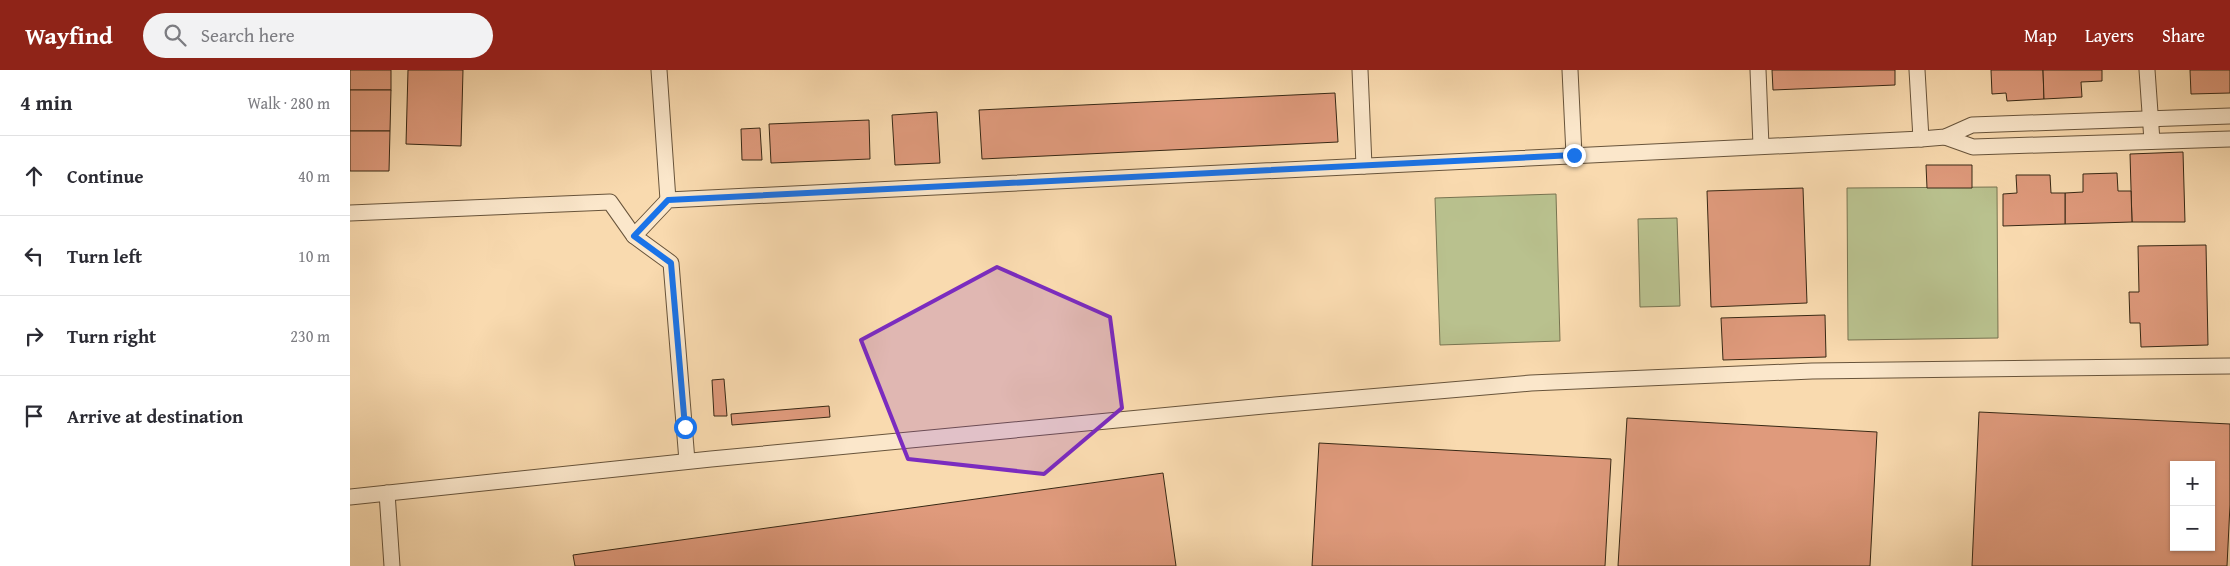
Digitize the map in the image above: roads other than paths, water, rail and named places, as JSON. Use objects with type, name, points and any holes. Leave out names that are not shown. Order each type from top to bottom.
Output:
[{"type":"lane","points":[[659,70],[668,200]]},
{"type":"lane","points":[[1360,70],[1364,166]]},
{"type":"lane","points":[[1570,70],[1574,155]]},
{"type":"lane","points":[[1758,70],[1761,146]]},
{"type":"lane","points":[[1917,70],[1921,139]]},
{"type":"lane","points":[[2147,70],[2152,141]]},
{"type":"lane","points":[[634,236],[668,200],[1921,139],[1944,137],[1972,125],[2230,116]]},
{"type":"lane","points":[[1944,137],[1973,147],[2230,139]]},
{"type":"lane","points":[[350,213],[610,202],[634,236],[671,263],[687,461]]},
{"type":"lane","points":[[350,496],[687,461],[1275,405],[1541,383],[1812,371],[2230,366]]},
{"type":"lane","points":[[387,493],[392,566]]}]
